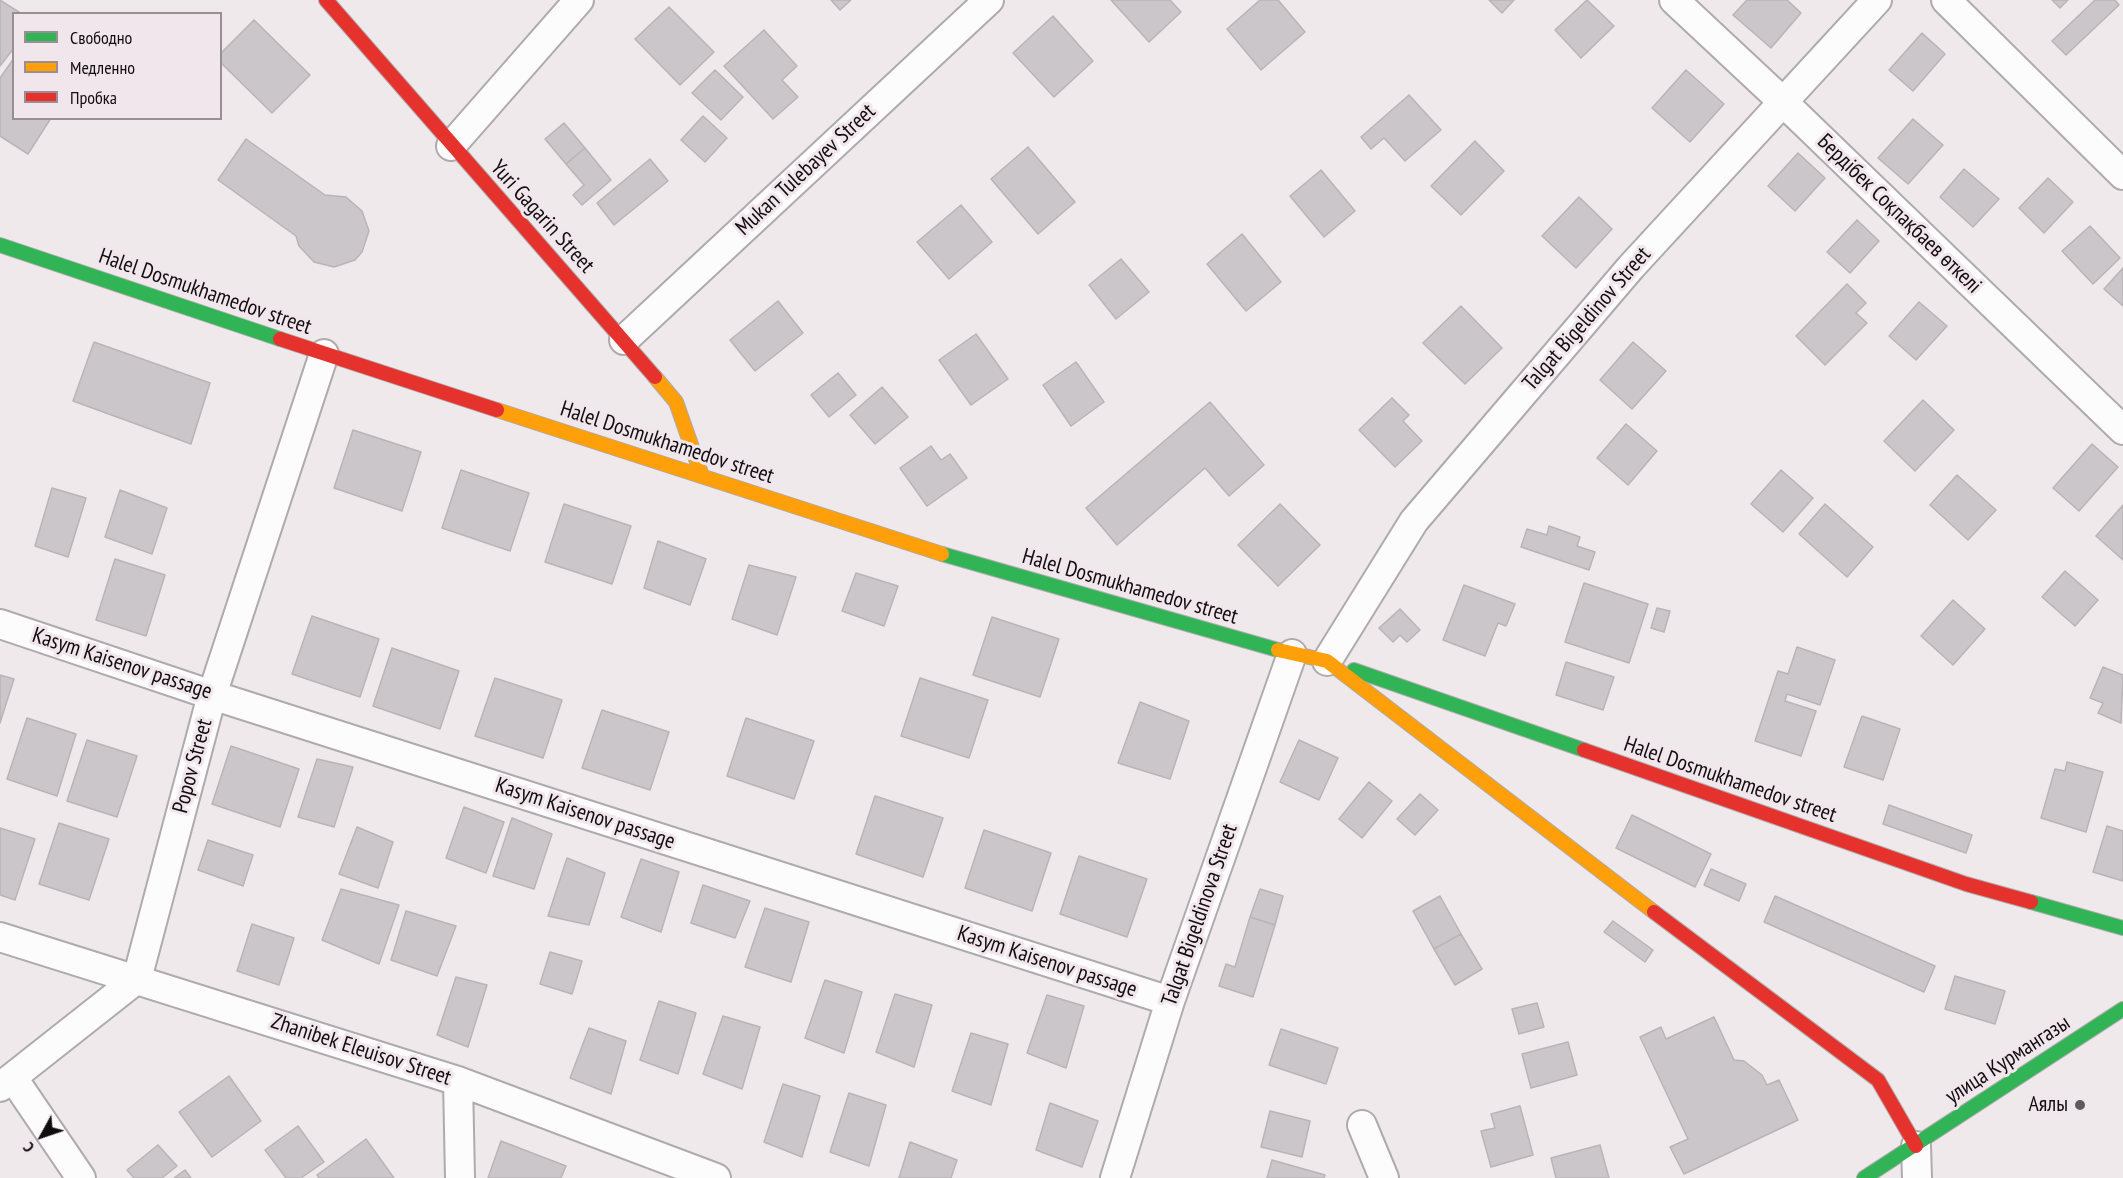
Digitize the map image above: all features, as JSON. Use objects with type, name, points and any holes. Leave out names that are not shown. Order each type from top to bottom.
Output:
[{"type":"street","name":"Yuri Gagarin Street","points":[[326,0],[676,402],[702,476]]},
{"type":"street","points":[[451,146],[579,0]]},
{"type":"street","name":"Mukan Tulebayev Street","points":[[624,340],[989,0]]},
{"type":"street","name":"Бердібек Соқпақбаев өткелі","points":[[1674,0],[1782,100],[2123,430]]},
{"type":"street","name":"Talgat Bigeldinov Street","points":[[1327,661],[1414,521],[1631,267],[1782,100],[1877,0]]},
{"type":"street","points":[[1946,0],[2123,175]]},
{"type":"street","name":"Halel Dosmukhamedov street","points":[[0,245],[324,354],[970,563],[1292,654],[1327,661],[1966,884],[2123,928]]},
{"type":"street","name":"Popov Street","points":[[137,979],[212,695],[324,354]]},
{"type":"street","name":"Kasym Kaisenov passage","points":[[0,624],[212,695],[1170,1001]]},
{"type":"street","name":"Talgat Bigeldinova Street","points":[[1115,1178],[1170,1001],[1292,654]]},
{"type":"street","name":"Halel Dosmukhamedov street","points":[[1327,661],[1510,803],[1878,1080],[1916,1146]]},
{"type":"street","name":"Zhanibek Eleuisov Street","points":[[0,937],[458,1081],[716,1178]]},
{"type":"street","points":[[81,1178],[6,1083],[137,979]]},
{"type":"street","name":"улица Курмангазы","points":[[1864,1178],[2123,1009]]},
{"type":"street","points":[[458,1081],[460,1178]]},
{"type":"street","points":[[1362,1125],[1384,1178]]},
{"type":"street","points":[[1916,1146],[1917,1178]]},
{"type":"building","points":[[0,0],[19,12],[12,12],[12,51],[0,66]]},
{"type":"building","points":[[831,0],[851,0],[840,10]]},
{"type":"building","points":[[1111,0],[1170,0],[1181,12],[1149,42]]},
{"type":"building","points":[[1260,0],[1278,0],[1305,32],[1261,70],[1227,29]]},
{"type":"building","points":[[1489,0],[1514,0],[1502,13]]},
{"type":"building","points":[[1587,0],[1614,26],[1581,58],[1555,30]]},
{"type":"building","points":[[1747,0],[1787,0],[1801,13],[1771,48],[1733,15]]},
{"type":"building","points":[[2052,0],[2068,0],[2060,8]]},
{"type":"building","points":[[2095,0],[2115,0],[2119,5],[2066,55],[2052,41]]},
{"type":"building","points":[[669,7],[714,52],[680,85],[635,39]]},
{"type":"building","points":[[1053,16],[1093,61],[1054,97],[1013,53]]},
{"type":"building","points":[[254,20],[310,75],[272,113],[222,64],[222,52]]},
{"type":"building","points":[[764,30],[797,66],[782,80],[798,97],[773,119],[724,66]]},
{"type":"building","points":[[1922,33],[1945,54],[1913,91],[1889,70]]},
{"type":"building","points":[[12,61],[12,120],[50,120],[28,154],[0,136],[0,78]]},
{"type":"building","points":[[715,70],[743,97],[721,120],[692,93]]},
{"type":"building","points":[[1686,70],[1724,104],[1690,142],[1652,108]]},
{"type":"building","points":[[1409,95],[1441,130],[1405,161],[1384,138],[1371,149],[1361,137]]},
{"type":"building","points":[[703,116],[727,138],[705,162],[681,140]]},
{"type":"building","points":[[1913,119],[1943,145],[1908,184],[1878,158]]},
{"type":"building","points":[[564,123],[585,148],[566,164],[545,139]]},
{"type":"building","points":[[246,139],[325,195],[346,197],[362,211],[369,231],[362,252],[355,260],[334,267],[314,262],[299,246],[296,236],[218,180]]},
{"type":"building","points":[[1475,141],[1504,171],[1461,215],[1431,186]]},
{"type":"building","points":[[1028,147],[1075,202],[1038,234],[991,179]]},
{"type":"building","points":[[585,148],[611,180],[582,205],[573,195],[584,185],[566,164]]},
{"type":"building","points":[[1798,153],[1825,178],[1795,211],[1768,186]]},
{"type":"building","points":[[650,159],[668,181],[614,225],[597,203]]},
{"type":"building","points":[[1964,169],[1999,199],[1973,227],[1940,197]]},
{"type":"building","points":[[1321,170],[1355,211],[1324,237],[1290,196]]},
{"type":"building","points":[[2048,178],[2073,202],[2044,233],[2019,208]]},
{"type":"building","points":[[1579,197],[1612,229],[1576,268],[1542,236]]},
{"type":"building","points":[[961,205],[992,242],[949,279],[917,242]]},
{"type":"building","points":[[1857,220],[1879,241],[1850,273],[1827,252]]},
{"type":"building","points":[[2090,226],[2120,258],[2093,284],[2062,251]]},
{"type":"building","points":[[1242,234],[1281,282],[1246,311],[1207,264]]},
{"type":"building","points":[[1121,259],[1149,292],[1116,319],[1089,285]]},
{"type":"building","points":[[2123,268],[2123,306],[2104,289]]},
{"type":"building","points":[[1847,284],[1866,303],[1856,313],[1867,323],[1825,365],[1796,336]]},
{"type":"building","points":[[778,301],[803,333],[755,371],[730,340]]},
{"type":"building","points":[[1919,302],[1947,326],[1916,360],[1889,336]]},
{"type":"building","points":[[1461,306],[1502,348],[1465,384],[1423,343]]},
{"type":"building","points":[[976,334],[1008,379],[971,405],[939,360]]},
{"type":"building","points":[[94,342],[210,383],[191,444],[73,401]]},
{"type":"building","points":[[1633,342],[1666,371],[1632,409],[1600,380]]},
{"type":"building","points":[[1076,362],[1104,402],[1071,426],[1043,385]]},
{"type":"building","points":[[838,373],[856,395],[829,417],[811,395]]},
{"type":"building","points":[[882,387],[908,417],[875,444],[850,415]]},
{"type":"building","points":[[1392,398],[1409,415],[1403,421],[1422,441],[1395,467],[1359,430]]},
{"type":"building","points":[[1923,400],[1954,430],[1915,471],[1884,441]]},
{"type":"building","points":[[1210,402],[1264,465],[1229,496],[1205,468],[1117,545],[1086,508]]},
{"type":"building","points":[[1626,424],[1657,451],[1628,485],[1597,458]]},
{"type":"building","points":[[353,430],[421,452],[402,511],[334,488]]},
{"type":"building","points":[[2092,444],[2118,467],[2079,511],[2053,488]]},
{"type":"building","points":[[931,446],[941,460],[950,454],[967,478],[927,506],[900,468]]},
{"type":"building","points":[[461,470],[529,493],[510,551],[442,528]]},
{"type":"building","points":[[1781,470],[1813,498],[1783,532],[1751,504]]},
{"type":"building","points":[[1957,475],[1996,510],[1968,540],[1930,505]]},
{"type":"building","points":[[52,488],[86,498],[68,557],[35,546]]},
{"type":"building","points":[[120,490],[167,508],[152,554],[105,537]]},
{"type":"building","points":[[564,504],[631,526],[612,584],[545,562]]},
{"type":"building","points":[[1280,504],[1320,545],[1278,586],[1238,545]]},
{"type":"building","points":[[1825,504],[1873,547],[1847,577],[1799,534]]},
{"type":"building","points":[[2123,505],[2123,560],[2096,536]]},
{"type":"building","points":[[1549,526],[1580,537],[1577,546],[1595,552],[1589,570],[1521,547],[1527,529],[1547,535]]},
{"type":"building","points":[[658,541],[706,559],[690,605],[644,588]]},
{"type":"building","points":[[115,559],[165,575],[146,636],[96,620]]},
{"type":"building","points":[[749,565],[796,577],[777,635],[732,619]]},
{"type":"building","points":[[2065,571],[2098,600],[2075,626],[2042,597]]},
{"type":"building","points":[[856,573],[898,586],[884,626],[842,611]]},
{"type":"building","points":[[1584,583],[1648,604],[1629,663],[1565,642]]},
{"type":"building","points":[[1464,585],[1515,604],[1506,626],[1498,623],[1485,656],[1443,640]]},
{"type":"building","points":[[1953,600],[1985,629],[1953,665],[1921,636]]},
{"type":"building","points":[[1657,608],[1670,611],[1664,632],[1651,628]]},
{"type":"building","points":[[1400,609],[1420,630],[1407,642],[1400,635],[1393,642],[1379,628]]},
{"type":"building","points":[[312,616],[379,639],[360,697],[292,674]]},
{"type":"building","points":[[992,617],[1059,639],[1040,697],[973,675]]},
{"type":"building","points":[[1797,647],[1835,660],[1820,705],[1787,694],[1785,701],[1816,711],[1801,756],[1755,741],[1778,671],[1788,674]]},
{"type":"building","points":[[392,648],[459,671],[440,729],[373,706]]},
{"type":"building","points":[[1566,662],[1614,677],[1603,710],[1556,695]]},
{"type":"building","points":[[2103,667],[2123,675],[2121,723],[2098,713],[2103,703],[2090,698]]},
{"type":"building","points":[[0,675],[14,679],[0,723]]},
{"type":"building","points":[[495,678],[562,700],[543,758],[475,736]]},
{"type":"building","points":[[920,678],[988,700],[969,758],[901,736]]},
{"type":"building","points":[[1140,702],[1189,721],[1170,779],[1118,763]]},
{"type":"building","points":[[602,710],[669,732],[650,790],[582,768]]},
{"type":"building","points":[[1862,716],[1900,729],[1883,780],[1844,767]]},
{"type":"building","points":[[27,718],[76,734],[57,796],[7,779]]},
{"type":"building","points":[[746,718],[814,741],[794,799],[727,776]]},
{"type":"building","points":[[87,740],[137,756],[117,817],[67,801]]},
{"type":"building","points":[[1299,740],[1338,758],[1319,800],[1280,782]]},
{"type":"building","points":[[231,746],[299,769],[280,827],[212,804]]},
{"type":"building","points":[[317,759],[353,767],[334,827],[298,817]]},
{"type":"building","points":[[2067,762],[2103,772],[2086,832],[2041,818],[2055,769],[2065,771]]},
{"type":"building","points":[[1369,782],[1392,801],[1362,838],[1339,819]]},
{"type":"building","points":[[1420,794],[1438,810],[1415,835],[1397,819]]},
{"type":"building","points":[[875,796],[943,818],[923,877],[856,854]]},
{"type":"building","points":[[1889,805],[1972,835],[1966,853],[1883,824]]},
{"type":"building","points":[[464,807],[504,822],[486,873],[446,858]]},
{"type":"building","points":[[1632,815],[1711,854],[1695,887],[1616,848]]},
{"type":"building","points":[[512,818],[552,834],[534,889],[493,876]]},
{"type":"building","points":[[59,823],[109,839],[89,900],[39,884]]},
{"type":"building","points":[[2107,826],[2123,831],[2123,881],[2093,872]]},
{"type":"building","points":[[357,827],[393,842],[378,888],[339,874]]},
{"type":"building","points":[[0,828],[35,839],[15,900],[0,895]]},
{"type":"building","points":[[984,830],[1051,853],[1032,911],[965,888]]},
{"type":"building","points":[[208,840],[253,855],[243,886],[198,870]]},
{"type":"building","points":[[1079,856],[1147,879],[1127,937],[1060,914]]},
{"type":"building","points":[[567,858],[605,873],[589,925],[548,916]]},
{"type":"building","points":[[641,859],[679,872],[661,932],[621,917]]},
{"type":"building","points":[[1711,869],[1746,884],[1739,901],[1704,885]]},
{"type":"building","points":[[703,885],[750,901],[735,938],[691,923]]},
{"type":"building","points":[[341,889],[399,905],[379,964],[322,940]]},
{"type":"building","points":[[1260,889],[1283,896],[1275,925],[1250,917]]},
{"type":"building","points":[[1440,896],[1461,934],[1434,949],[1413,911]]},
{"type":"building","points":[[1775,896],[1935,966],[1924,992],[1764,922]]},
{"type":"building","points":[[765,908],[809,922],[791,982],[745,967]]},
{"type":"building","points":[[406,911],[456,926],[437,976],[391,960]]},
{"type":"building","points":[[1250,917],[1275,925],[1253,997],[1219,986],[1226,964],[1235,967]]},
{"type":"building","points":[[1613,921],[1653,950],[1645,962],[1604,932]]},
{"type":"building","points":[[252,924],[294,938],[279,985],[237,971]]},
{"type":"building","points":[[1461,934],[1482,969],[1455,985],[1434,949]]},
{"type":"building","points":[[550,952],[582,961],[572,994],[540,984]]},
{"type":"building","points":[[1955,976],[2005,991],[1995,1024],[1945,1009]]},
{"type":"building","points":[[456,977],[487,985],[468,1047],[437,1035]]},
{"type":"building","points":[[825,980],[862,992],[844,1053],[805,1038]]},
{"type":"building","points":[[895,994],[932,1005],[914,1067],[876,1052]]},
{"type":"building","points":[[1047,995],[1084,1006],[1066,1068],[1027,1053]]},
{"type":"building","points":[[659,1001],[696,1013],[678,1074],[640,1060]]},
{"type":"building","points":[[1537,1003],[1544,1027],[1519,1034],[1512,1009]]},
{"type":"building","points":[[723,1016],[760,1027],[742,1089],[703,1074]]},
{"type":"building","points":[[1714,1017],[1734,1060],[1744,1061],[1762,1075],[1767,1085],[1779,1080],[1798,1120],[1684,1174],[1670,1147],[1688,1139],[1640,1037],[1661,1027],[1666,1039]]},
{"type":"building","points":[[589,1028],[626,1041],[611,1094],[570,1078]]},
{"type":"building","points":[[1281,1029],[1338,1048],[1326,1084],[1269,1065]]},
{"type":"building","points":[[971,1033],[1008,1044],[991,1105],[952,1091]]},
{"type":"building","points":[[1568,1042],[1577,1075],[1531,1088],[1522,1054]]},
{"type":"building","points":[[229,1076],[261,1121],[212,1157],[179,1112]]},
{"type":"building","points":[[783,1084],[820,1096],[802,1157],[764,1142]]},
{"type":"building","points":[[849,1093],[886,1105],[869,1166],[830,1152]]},
{"type":"building","points":[[1050,1103],[1098,1121],[1082,1167],[1036,1150]]},
{"type":"building","points":[[1520,1106],[1533,1155],[1491,1167],[1481,1131],[1495,1128],[1491,1114]]},
{"type":"building","points":[[1270,1111],[1310,1121],[1302,1157],[1261,1147]]},
{"type":"building","points":[[298,1126],[324,1162],[301,1178],[286,1178],[265,1150]]},
{"type":"building","points":[[366,1139],[394,1178],[319,1178],[317,1175]]},
{"type":"building","points":[[501,1141],[566,1166],[561,1178],[488,1178]]},
{"type":"building","points":[[910,1142],[957,1160],[951,1178],[899,1178]]},
{"type":"building","points":[[158,1145],[177,1166],[162,1178],[134,1178],[127,1170]]},
{"type":"building","points":[[1600,1145],[1609,1178],[1556,1178],[1551,1158]]},
{"type":"building","points":[[1272,1160],[1325,1175],[1324,1178],[1267,1178]]},
{"type":"building","points":[[185,1170],[191,1178],[174,1178]]},
{"type":"traffic: fast","points":[[0,245],[280,339]]},
{"type":"traffic: fast","points":[[942,554],[1278,650]]},
{"type":"traffic: fast","points":[[1354,670],[1584,750]]},
{"type":"traffic: fast","points":[[2031,902],[2123,928]]},
{"type":"traffic: fast","points":[[1864,1178],[2123,1009]]},
{"type":"traffic: slow","points":[[655,377],[676,402],[702,476]]},
{"type":"traffic: slow","points":[[497,410],[942,554]]},
{"type":"traffic: slow","points":[[1278,650],[1327,661],[1654,912]]},
{"type":"traffic: jam","points":[[326,0],[655,377]]},
{"type":"traffic: jam","points":[[280,339],[497,410]]},
{"type":"traffic: jam","points":[[1584,750],[1966,884],[2031,902]]},
{"type":"traffic: jam","points":[[1654,912],[1878,1080],[1916,1146]]},
{"type":"place","name":"Аялы","points":[[2080,1105]]}]
